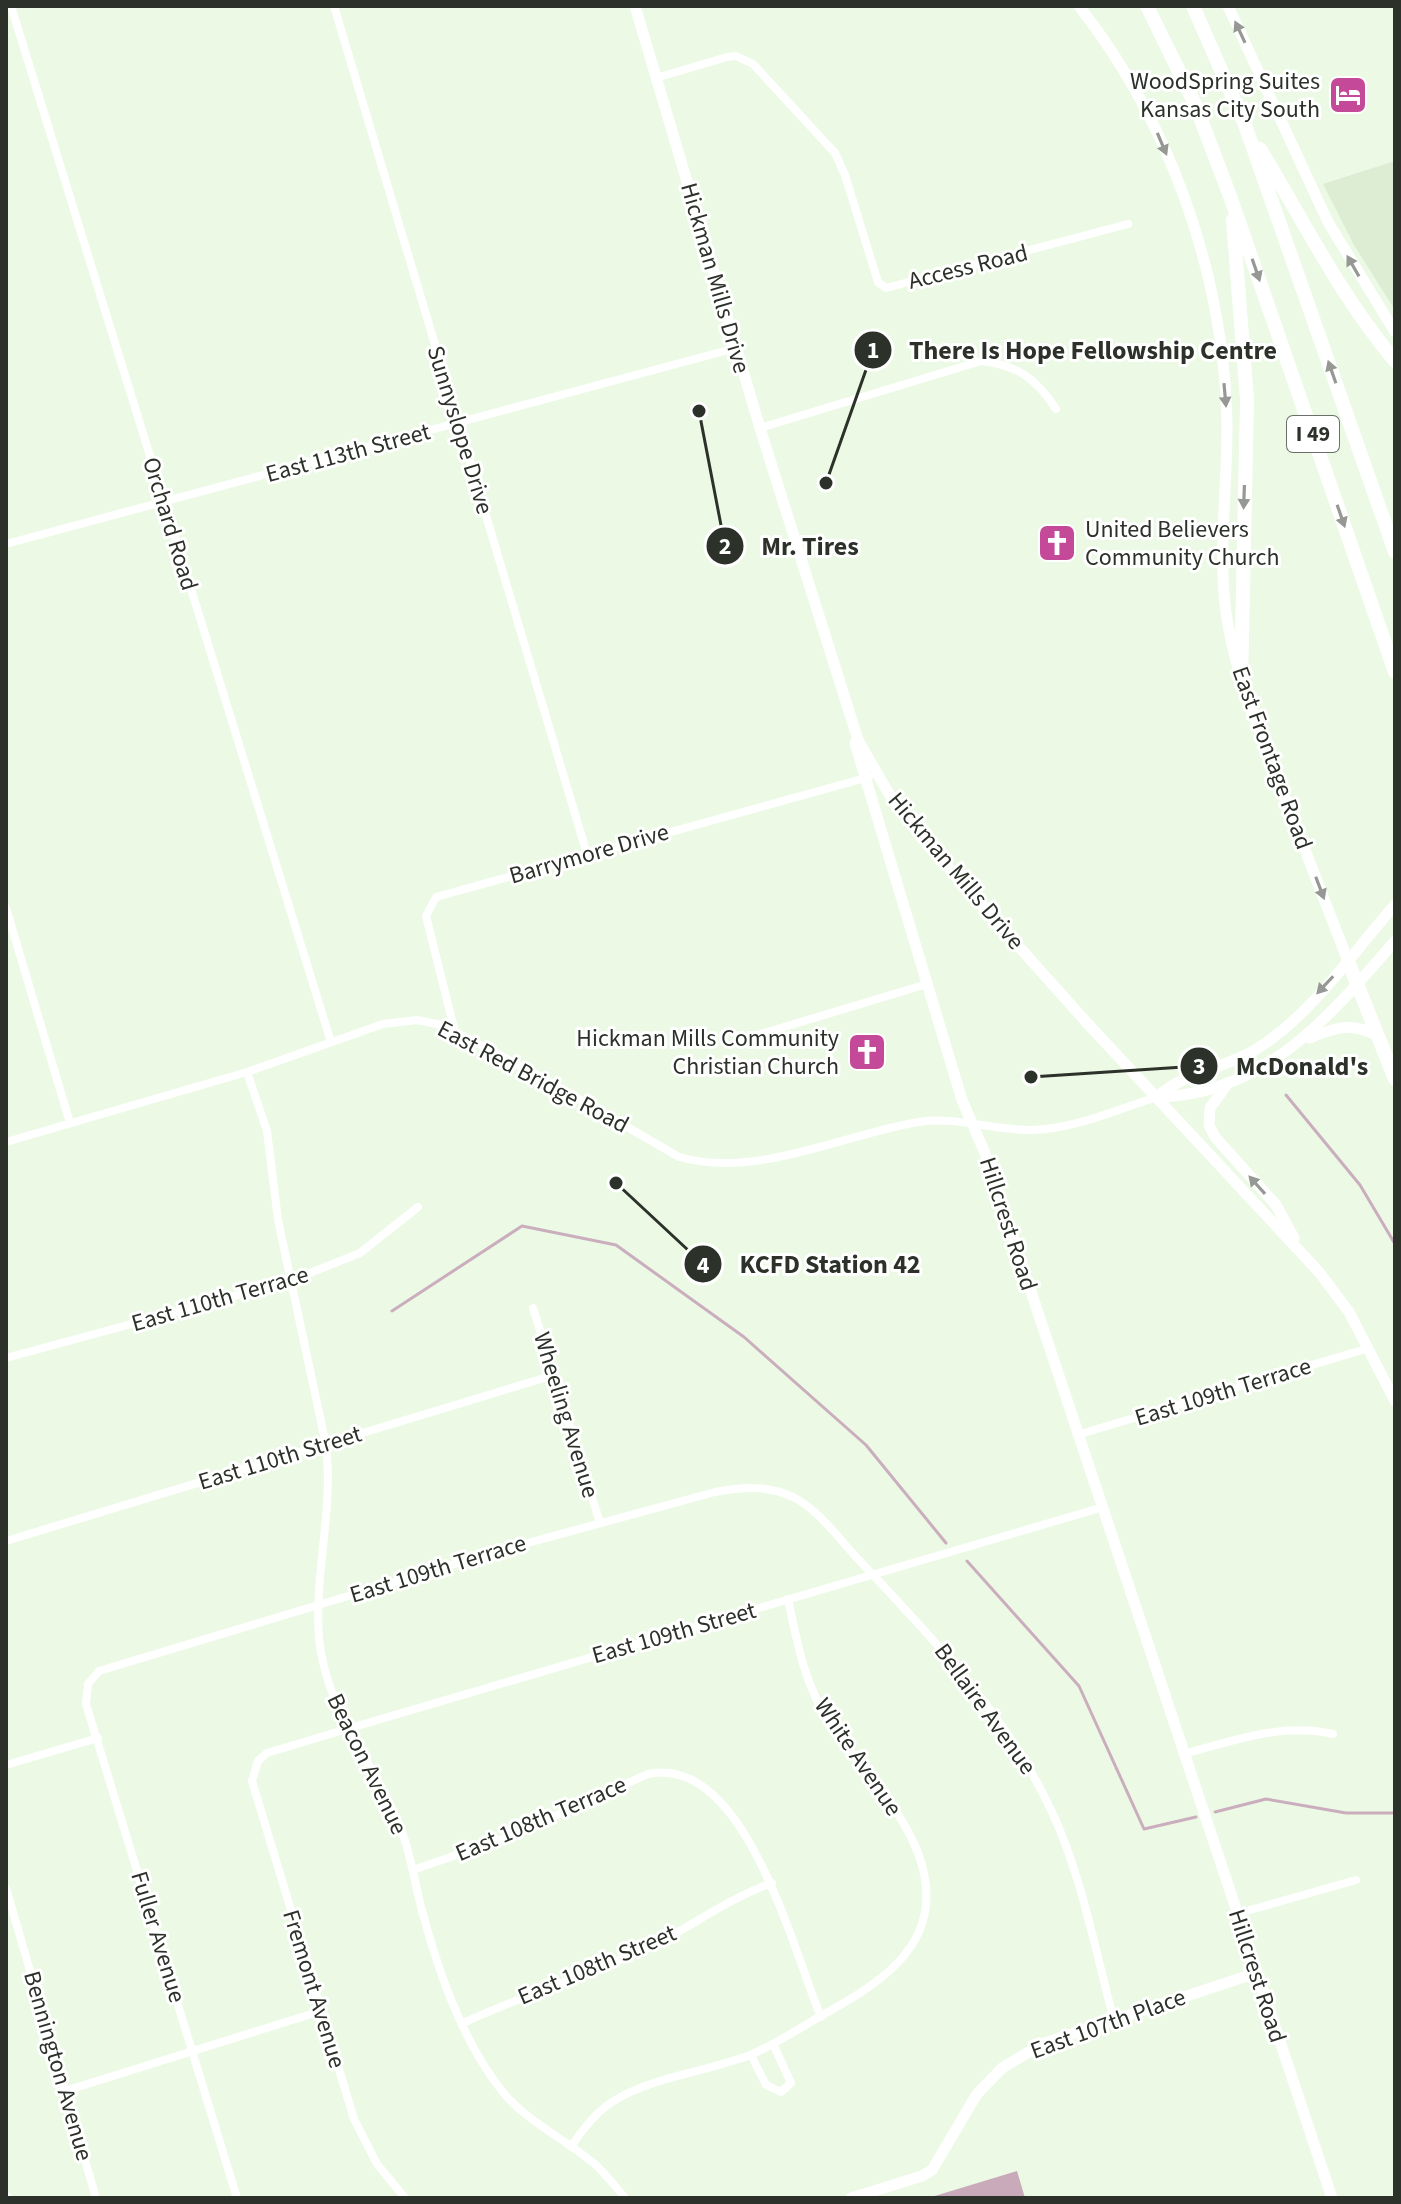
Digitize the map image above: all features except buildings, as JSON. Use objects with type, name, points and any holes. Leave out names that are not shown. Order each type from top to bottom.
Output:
[{"type":"highway","name":"I 49","points":[[1147,6],[1195,104],[1230,196],[1395,672]]},
{"type":"highway","name":"I 49","points":[[1193,6],[1245,125],[1395,552]]},
{"type":"highway","points":[[1245,125],[1328,266],[1374,337],[1395,361]]},
{"type":"highway","points":[[1230,196],[1247,400],[1241,685]]},
{"type":"highway","points":[[1348,961],[1395,1079]]},
{"type":"street","name":"Orchard Road","points":[[11,6],[331,1042]]},
{"type":"street","name":"Sunnyslope Drive","points":[[334,6],[587,854]]},
{"type":"street","name":"Hickman Mills Drive","points":[[635,6],[840,692],[858,740],[927,845],[1299,1250],[1349,1312],[1395,1401]]},
{"type":"street","name":"East Frontage Road","points":[[1079,6],[1140,96],[1185,199],[1201,253],[1222,359],[1227,419],[1224,572],[1228,623],[1241,685],[1348,961]]},
{"type":"street","points":[[1228,6],[1328,222],[1395,332]]},
{"type":"street","name":"Access Road","points":[[656,78],[727,57],[736,56],[753,64],[835,153],[845,175],[878,282],[886,288],[1128,224]]},
{"type":"street","name":"East 113th Street","points":[[6,544],[736,348]]},
{"type":"street","points":[[760,428],[981,361],[1006,364],[1025,372],[1056,409]]},
{"type":"street","name":"Hillcrest Road","points":[[840,692],[971,1122],[985,1153],[1100,1508],[1332,2198]]},
{"type":"street","name":"Barrymore Drive","points":[[455,1032],[426,916],[436,897],[878,774]]},
{"type":"street","name":"East Red Bridge Road","points":[[1157,1097],[1173,1082],[1225,1065],[1256,1049],[1284,1027],[1348,961],[1395,905]]},
{"type":"street","points":[[6,908],[70,1123]]},
{"type":"street","name":"East Red Bridge Road","points":[[6,1142],[247,1072],[397,1021],[417,1020],[455,1032],[679,1157],[702,1164],[784,1154],[917,1122],[971,1122],[1037,1130],[1157,1097],[1178,1097],[1232,1080],[1289,1052],[1357,985],[1395,941]]},
{"type":"street","points":[[741,1040],[927,984]]},
{"type":"street","points":[[1302,1041],[1347,1026],[1362,1028],[1378,1036]]},
{"type":"street","name":"Beacon Avenue","points":[[247,1072],[267,1131],[290,1281],[326,1445],[330,1476],[318,1605],[325,1672],[347,1729],[390,1802],[413,1870],[434,1952],[463,2023],[503,2092],[536,2124],[598,2167],[625,2198]]},
{"type":"street","points":[[1232,1080],[1210,1108],[1211,1131],[1276,1205],[1299,1250]]},
{"type":"street","name":"East 110th Terrace","points":[[6,1358],[290,1281],[360,1253],[418,1207]]},
{"type":"street","name":"Wheeling Avenue","points":[[533,1308],[600,1523]]},
{"type":"street","name":"East 109th Terrace","points":[[1077,1435],[1369,1348]]},
{"type":"street","name":"East 110th Street","points":[[6,1541],[554,1375]]},
{"type":"street","name":"East 109th Terrace","points":[[94,1677],[99,1671],[600,1523],[743,1487],[768,1489],[788,1496]]},
{"type":"street","name":"Bellaire Avenue","points":[[788,1496],[809,1508],[935,1640],[1016,1747],[1038,1783],[1065,1845],[1114,2020]]},
{"type":"street","name":"East 109th Street","points":[[255,1768],[267,1753],[1100,1508]]},
{"type":"street","name":"White Avenue","points":[[788,1599],[801,1661],[816,1699],[905,1826],[925,1877],[927,1914],[914,1945],[888,1974],[821,2017]]},
{"type":"street","name":"Fuller Avenue","points":[[94,1677],[85,1696],[237,2198]]},
{"type":"street","points":[[1184,1754],[1269,1732],[1315,1729],[1333,1734]]},
{"type":"street","points":[[6,1765],[98,1738]]},
{"type":"street","name":"Fremont Avenue","points":[[255,1768],[252,1781],[364,2142],[377,2164],[405,2198]]},
{"type":"street","name":"East 108th Terrace","points":[[413,1870],[508,1837],[648,1774],[669,1771],[682,1773],[731,1816],[772,1883]]},
{"type":"street","points":[[1236,1914],[1356,1880]]},
{"type":"street","points":[[571,2147],[599,2113],[628,2094],[751,2055],[821,2017],[772,1883]]},
{"type":"street","name":"East 108th Street","points":[[463,2023],[524,1995],[639,1952],[678,1933],[734,1897],[772,1883]]},
{"type":"street","name":"Bennington Avenue","points":[[6,1888],[96,2198]]},
{"type":"street","name":"East 107th Place","points":[[851,2198],[922,2176],[940,2161],[977,2094],[1002,2068],[1042,2044],[1256,1973]]},
{"type":"street","points":[[65,2091],[321,2011]]},
{"type":"street","points":[[751,2055],[766,2085],[781,2092],[791,2083],[773,2044]]},
{"type":"shaded area","points":[[1395,161],[1395,310],[1354,245],[1323,184]]},
{"type":"shaded area","points":[[1017,2171],[1025,2198],[928,2198]]},
{"type":"waterway","points":[[1286,1095],[1360,1185],[1395,1244]]},
{"type":"waterway","points":[[392,1311],[522,1226],[616,1245],[744,1337],[866,1445],[946,1543]]},
{"type":"waterway","points":[[967,1561],[1079,1686],[1144,1829],[1196,1817]]},
{"type":"waterway","points":[[1215,1812],[1266,1799],[1346,1813],[1395,1813]]},
{"type":"place","name":"WoodSpring Suites Kansas City South","points":[[1348,95]]},
{"type":"place","name":"Mr. Tires","points":[[699,411]]},
{"type":"place","name":"There Is Hope Fellowship Centre","points":[[826,483]]},
{"type":"place","name":"United Believers Community Church","points":[[1057,543]]},
{"type":"place","name":"Hickman Mills Community Christian Church","points":[[867,1052]]},
{"type":"place","name":"McDonald's","points":[[1031,1077]]},
{"type":"place","name":"KCFD Station 42","points":[[616,1183]]}]
